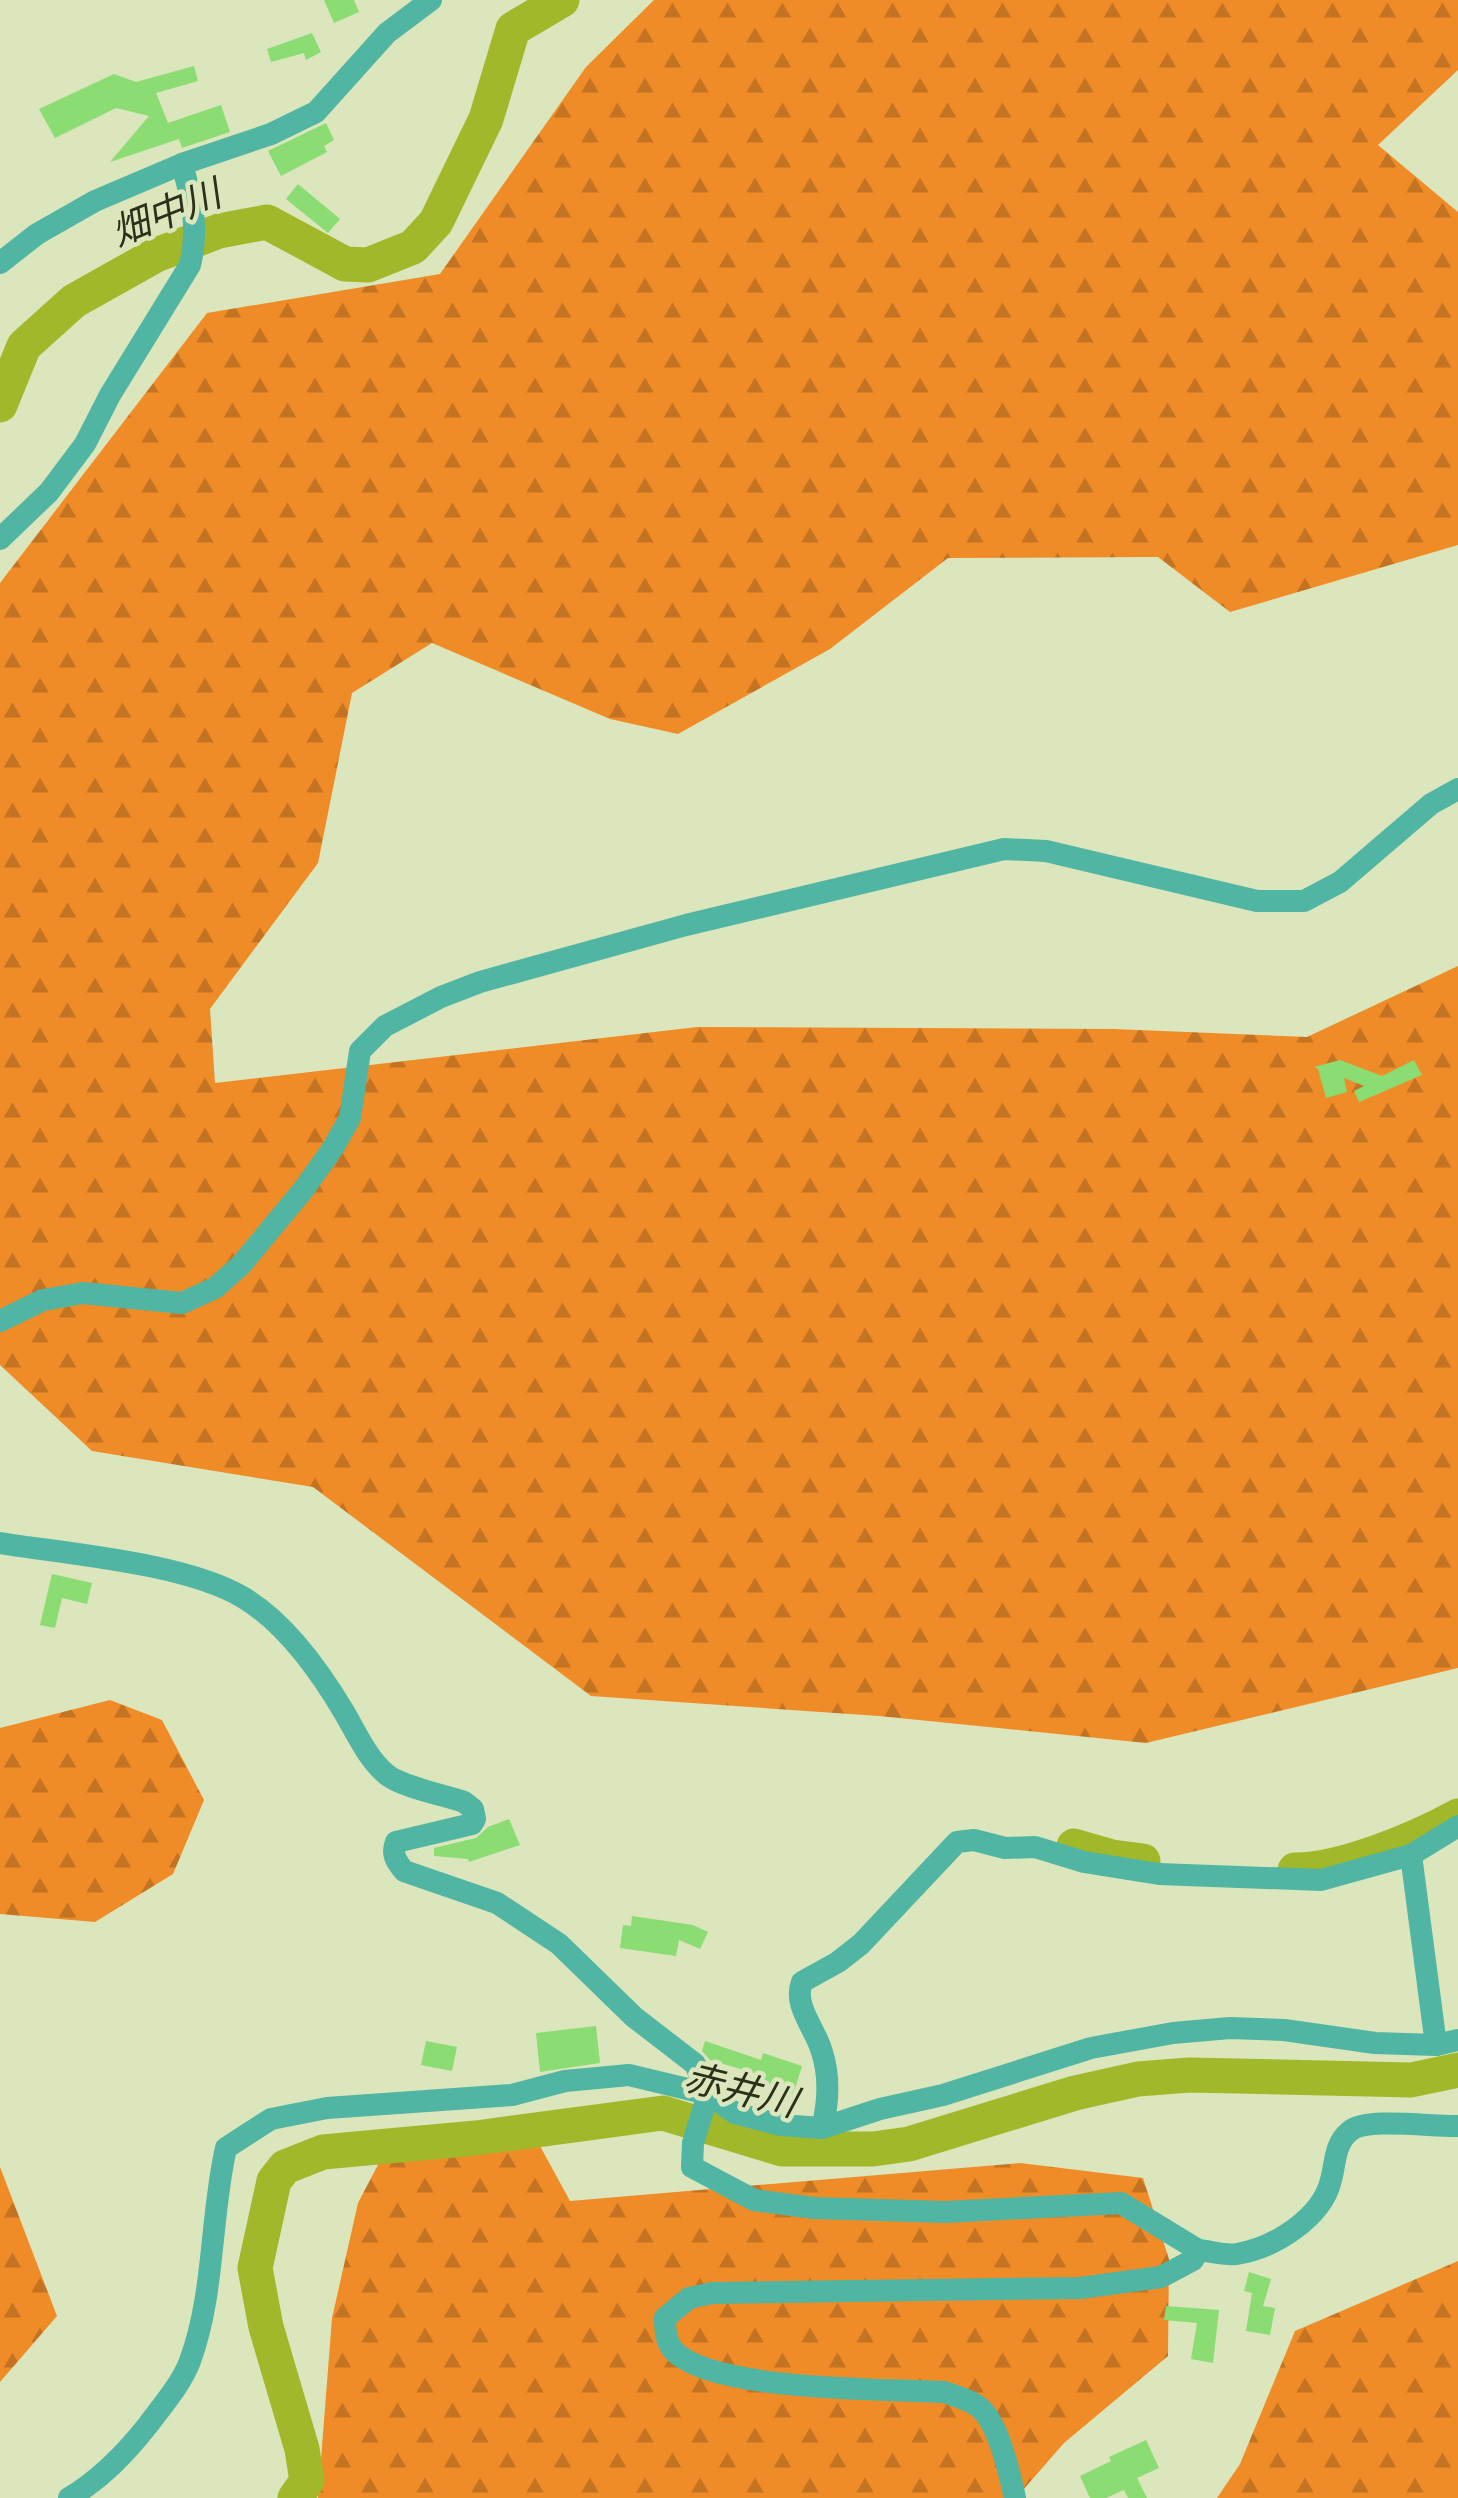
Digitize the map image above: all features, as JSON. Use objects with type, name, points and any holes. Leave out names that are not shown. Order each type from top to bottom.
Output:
[{"type":"street","points":[[0,264],[37,234],[80,210],[182,164],[270,134],[316,112],[387,33],[432,0]]},
{"type":"street","points":[[0,539],[48,492],[85,444],[110,395],[190,266],[195,245],[195,210],[182,164]]},
{"type":"street","points":[[0,1321],[43,1300],[83,1292],[182,1303],[215,1288],[241,1265],[334,1148],[350,1118],[360,1051],[385,1026],[440,997],[480,982],[686,925],[1004,848],[1046,851],[1257,902],[1304,901],[1340,882],[1431,804],[1458,790]]},
{"type":"street","points":[[0,1543],[208,1582],[244,1598],[273,1622],[303,1654],[388,1777],[464,1802],[473,1809],[476,1819],[472,1824],[396,1842],[395,1859],[404,1871],[497,1902],[559,1944],[634,2017],[695,2064],[706,2101],[693,2143],[692,2167],[754,2200],[814,2208],[945,2212],[1121,2203],[1198,2250],[1234,2255],[1270,2244],[1318,2207],[1331,2184],[1336,2151],[1352,2129],[1379,2121],[1418,2127],[1458,2126]]},
{"type":"street","points":[[822,2128],[828,2086],[820,2045],[798,1992],[802,1982],[861,1944],[957,1842],[974,1840],[1005,1848],[1035,1847],[1084,1862],[1159,1874],[1321,1880],[1412,1855],[1458,1826]]},
{"type":"street","points":[[69,2498],[108,2472],[133,2445],[190,2364],[203,2312],[226,2148],[271,2119],[327,2108],[512,2094],[565,2080],[630,2075],[735,2113],[781,2125],[822,2128],[1091,2048],[1174,2033],[1230,2028],[1284,2030],[1375,2044],[1447,2042],[1412,1855]]},
{"type":"street","points":[[1015,2498],[1008,2469],[982,2409],[944,2392],[788,2383],[724,2374],[686,2361],[672,2350],[665,2335],[664,2318],[689,2298],[712,2293],[1080,2288],[1161,2277],[1193,2260],[1198,2250]]},
{"type":"green space","points":[[654,0],[1458,0],[1458,70],[1378,145],[1458,212],[1458,545],[1230,612],[1158,557],[948,558],[830,649],[678,734],[610,719],[432,643],[352,693],[318,863],[210,1009],[215,1083],[697,1027],[1114,1029],[1307,1037],[1458,966],[1458,1668],[1146,1743],[879,1716],[591,1696],[313,1487],[92,1451],[0,1365],[0,583],[207,313],[440,274],[586,67]]},
{"type":"green space","points":[[110,1700],[162,1720],[204,1800],[173,1874],[95,1922],[0,1914],[0,1728]]},
{"type":"green space","points":[[540,2146],[570,2201],[1020,2163],[1143,2178],[1169,2259],[1168,2356],[1064,2443],[1016,2498],[318,2498],[332,2318],[358,2203],[381,2159]]},
{"type":"green space","points":[[0,2167],[57,2316],[0,2382]]},
{"type":"green space","points":[[1458,2261],[1458,2498],[1217,2498],[1240,2464],[1295,2331]]},
{"type":"building","points":[[324,0],[354,0],[359,12],[334,23]]},
{"type":"building","points":[[312,33],[321,52],[306,60],[304,53],[271,62],[267,49]]},
{"type":"building","points":[[194,66],[198,81],[156,93],[168,123],[221,105],[230,132],[182,148],[179,139],[110,162],[149,116],[116,108],[55,138],[39,109],[114,74],[136,82]]},
{"type":"building","points":[[326,123],[334,140],[324,146],[327,152],[281,176],[268,151]]},
{"type":"building","points":[[298,184],[340,219],[328,233],[286,199]]},
{"type":"building","points":[[1340,1060],[1382,1076],[1414,1060],[1422,1075],[1359,1102],[1354,1091],[1364,1086],[1344,1078],[1347,1092],[1326,1098],[1318,1069],[1314,1067]]},
{"type":"building","points":[[52,1574],[92,1583],[87,1604],[62,1598],[55,1628],[40,1625]]},
{"type":"building","points":[[509,1819],[520,1845],[469,1862],[434,1856],[434,1848],[476,1838],[488,1827]]},
{"type":"building","points":[[632,1916],[693,1925],[708,1932],[700,1949],[679,1940],[676,1956],[620,1948],[623,1925],[631,1926]]},
{"type":"building","points":[[596,2026],[600,2063],[540,2072],[536,2033]]},
{"type":"building","points":[[426,2041],[457,2047],[452,2071],[421,2065]]},
{"type":"building","points":[[705,2041],[761,2060],[763,2053],[802,2066],[793,2095],[764,2086],[764,2076],[710,2060],[702,2051]]},
{"type":"building","points":[[1249,2272],[1271,2279],[1263,2306],[1275,2308],[1270,2335],[1246,2331],[1252,2293],[1244,2291]]},
{"type":"building","points":[[1166,2306],[1219,2310],[1213,2363],[1191,2359],[1197,2323],[1164,2320]]},
{"type":"building","points":[[1146,2440],[1159,2468],[1137,2478],[1147,2498],[1128,2498],[1124,2490],[1106,2498],[1090,2498],[1080,2476]]},
{"type":"waterway","name":"畑中川","points":[[0,405],[24,346],[74,301],[156,255],[219,231],[267,222],[345,264],[368,265],[413,247],[436,222],[486,119],[513,29],[562,0]]},
{"type":"waterway","points":[[1295,1870],[1334,1865],[1378,1852],[1458,1816]]},
{"type":"waterway","points":[[1074,1846],[1143,1861]]},
{"type":"waterway","name":"赤井川","points":[[295,2498],[307,2481],[302,2449],[266,2327],[255,2268],[274,2181],[285,2167],[323,2152],[476,2138],[663,2113],[782,2149],[873,2149],[909,2144],[1075,2093],[1138,2079],[1189,2075],[1411,2080],[1458,2070]]}]
